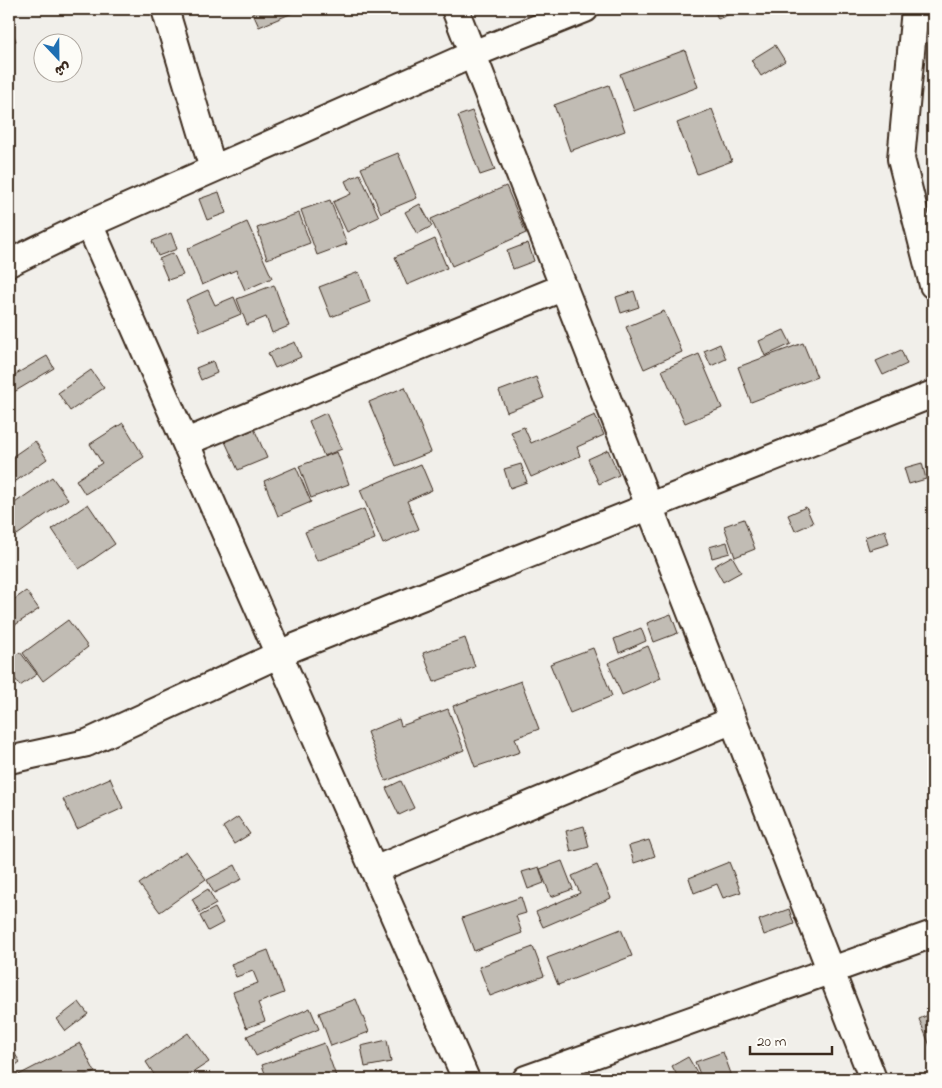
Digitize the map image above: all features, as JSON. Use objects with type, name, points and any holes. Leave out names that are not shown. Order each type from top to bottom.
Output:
[{"type":"street","points":[[165,9],[213,169]]},
{"type":"street","points":[[456,9],[873,1079]]},
{"type":"street","points":[[9,263],[89,224],[473,54],[585,9]]},
{"type":"street","points":[[915,9],[901,159],[933,285]]},
{"type":"street","points":[[89,224],[466,1079]]},
{"type":"street","points":[[186,442],[564,287]]},
{"type":"street","points":[[9,760],[87,743],[279,654],[933,394]]},
{"type":"street","points":[[374,870],[734,720]]},
{"type":"street","points":[[526,1079],[933,934]]},
{"type":"building","points":[[251,9],[302,9],[259,27]]},
{"type":"building","points":[[714,9],[736,9],[737,11],[718,19]]},
{"type":"building","points":[[11,28],[16,41],[9,44],[9,29]]},
{"type":"building","points":[[775,45],[785,61],[761,76],[751,60]]},
{"type":"building","points":[[685,50],[698,87],[634,111],[620,74]]},
{"type":"building","points":[[609,85],[625,131],[570,151],[554,105]]},
{"type":"building","points":[[712,109],[732,161],[697,174],[677,123]]},
{"type":"building","points":[[472,111],[495,170],[480,175],[458,116]]},
{"type":"building","points":[[398,153],[417,198],[381,213],[361,168]]},
{"type":"building","points":[[360,174],[379,217],[347,232],[333,202],[351,194],[345,181]]},
{"type":"building","points":[[506,186],[526,233],[452,266],[431,219]]},
{"type":"building","points":[[219,192],[226,213],[207,220],[199,199]]},
{"type":"building","points":[[330,200],[347,244],[317,255],[301,210]]},
{"type":"building","points":[[420,204],[432,226],[417,234],[405,212]]},
{"type":"building","points":[[299,213],[310,243],[267,259],[257,228]]},
{"type":"building","points":[[247,222],[272,278],[245,290],[236,270],[202,285],[187,249]]},
{"type":"building","points":[[171,233],[177,249],[158,256],[152,241]]},
{"type":"building","points":[[435,239],[447,268],[407,285],[395,257]]},
{"type":"building","points":[[528,243],[534,261],[513,269],[507,251]]},
{"type":"building","points":[[173,253],[183,275],[168,280],[159,259]]},
{"type":"building","points":[[359,272],[370,302],[331,317],[319,287]]},
{"type":"building","points":[[274,285],[289,326],[272,333],[266,317],[247,325],[237,299]]},
{"type":"building","points":[[208,290],[215,305],[234,297],[241,314],[200,331],[186,300]]},
{"type":"building","points":[[634,291],[639,307],[621,313],[616,297]]},
{"type":"building","points":[[664,311],[682,352],[644,369],[626,327]]},
{"type":"building","points":[[784,330],[791,344],[765,356],[759,341]]},
{"type":"building","points":[[295,342],[301,357],[275,368],[268,353]]},
{"type":"building","points":[[803,343],[817,377],[751,402],[738,367]]},
{"type":"building","points":[[720,344],[726,359],[711,366],[704,351]]},
{"type":"building","points":[[901,350],[907,364],[883,375],[876,361]]},
{"type":"building","points":[[699,354],[722,408],[685,423],[662,370]]},
{"type":"building","points":[[47,356],[54,368],[9,395],[9,378]]},
{"type":"building","points":[[213,361],[217,373],[201,380],[196,368]]},
{"type":"building","points":[[91,370],[104,388],[70,411],[58,393]]},
{"type":"building","points":[[536,377],[544,398],[507,412],[499,391]]},
{"type":"building","points":[[405,387],[431,452],[396,466],[369,402]]},
{"type":"building","points":[[326,413],[342,449],[324,456],[309,421]]},
{"type":"building","points":[[595,415],[604,435],[577,447],[580,456],[531,477],[511,432],[524,427],[531,443]]},
{"type":"building","points":[[123,423],[144,457],[85,494],[76,480],[102,463],[90,444]]},
{"type":"building","points":[[252,424],[267,458],[238,470],[223,437]]},
{"type":"building","points":[[35,441],[47,459],[9,486],[9,459]]},
{"type":"building","points":[[608,450],[619,475],[599,484],[588,459]]},
{"type":"building","points":[[337,452],[349,484],[311,498],[299,466]]},
{"type":"building","points":[[922,463],[926,479],[909,484],[904,468]]},
{"type":"building","points":[[421,464],[432,490],[407,501],[419,529],[383,544],[360,490]]},
{"type":"building","points":[[521,464],[527,482],[510,488],[504,469]]},
{"type":"building","points":[[296,467],[311,502],[278,516],[264,481]]},
{"type":"building","points":[[52,477],[68,499],[17,535],[9,524],[9,507]]},
{"type":"building","points":[[88,504],[115,544],[79,569],[52,529]]},
{"type":"building","points":[[806,507],[813,523],[795,531],[788,515]]},
{"type":"building","points":[[364,509],[375,539],[317,561],[305,532]]},
{"type":"building","points":[[744,519],[755,549],[735,557],[724,526]]},
{"type":"building","points":[[885,530],[889,544],[869,550],[865,537]]},
{"type":"building","points":[[727,542],[730,553],[712,558],[709,547]]},
{"type":"building","points":[[732,556],[741,572],[723,582],[714,566]]},
{"type":"building","points":[[26,591],[39,609],[9,629],[9,603]]},
{"type":"building","points":[[671,614],[678,633],[654,642],[647,623]]},
{"type":"building","points":[[68,620],[88,647],[43,681],[23,653]]},
{"type":"building","points":[[641,628],[646,641],[619,653],[614,639]]},
{"type":"building","points":[[465,638],[475,667],[434,682],[423,653]]},
{"type":"building","points":[[648,646],[661,678],[622,695],[608,663]]},
{"type":"building","points":[[593,648],[612,696],[570,713],[550,664]]},
{"type":"building","points":[[20,652],[37,674],[20,686],[9,670],[9,661]]},
{"type":"building","points":[[9,672],[15,681],[9,686]]},
{"type":"building","points":[[521,681],[539,729],[515,738],[520,752],[475,767],[453,706]]},
{"type":"building","points":[[448,709],[464,750],[386,781],[367,732],[399,719],[401,726]]},
{"type":"building","points":[[110,778],[123,808],[77,829],[63,799]]},
{"type":"building","points":[[401,781],[414,808],[399,815],[386,788]]},
{"type":"building","points":[[238,817],[250,834],[234,844],[223,827]]},
{"type":"building","points":[[584,826],[589,847],[571,852],[566,831]]},
{"type":"building","points":[[649,840],[655,856],[634,863],[629,846]]},
{"type":"building","points":[[186,851],[206,879],[160,912],[139,884]]},
{"type":"building","points":[[562,861],[573,889],[551,897],[540,869]]},
{"type":"building","points":[[729,862],[741,892],[723,898],[717,884],[694,893],[689,878]]},
{"type":"building","points":[[235,865],[242,879],[214,893],[207,880]]},
{"type":"building","points":[[597,865],[611,898],[543,927],[536,912],[580,893],[572,876]]},
{"type":"building","points":[[539,867],[544,883],[528,889],[522,872]]},
{"type":"building","points":[[208,889],[216,904],[200,913],[192,899]]},
{"type":"building","points":[[521,897],[526,913],[516,916],[522,933],[474,951],[462,918]]},
{"type":"building","points":[[215,908],[223,923],[208,931],[200,916]]},
{"type":"building","points":[[789,909],[794,924],[764,935],[759,920]]},
{"type":"building","points":[[621,929],[632,956],[558,985],[547,958]]},
{"type":"building","points":[[533,947],[544,976],[490,996],[479,967]]},
{"type":"building","points":[[268,950],[284,993],[258,1003],[265,1021],[246,1028],[233,992],[258,983],[253,971],[236,977],[231,964]]},
{"type":"building","points":[[356,999],[369,1032],[331,1046],[319,1013]]},
{"type":"building","points":[[79,1002],[88,1014],[66,1031],[57,1019]]},
{"type":"building","points":[[310,1008],[319,1029],[256,1056],[247,1036]]},
{"type":"building","points":[[933,1013],[933,1053],[919,1019]]},
{"type":"building","points":[[188,1033],[209,1062],[183,1079],[157,1079],[146,1062]]},
{"type":"building","points":[[387,1040],[391,1062],[365,1067],[361,1046]]},
{"type":"building","points":[[80,1043],[95,1072],[80,1079],[11,1079]]},
{"type":"building","points":[[324,1043],[337,1079],[267,1079],[262,1065]]},
{"type":"building","points":[[13,1051],[20,1062],[9,1070],[9,1054]]},
{"type":"building","points":[[723,1052],[733,1079],[702,1079],[695,1062]]},
{"type":"building","points":[[688,1057],[701,1079],[679,1079],[672,1066]]}]
